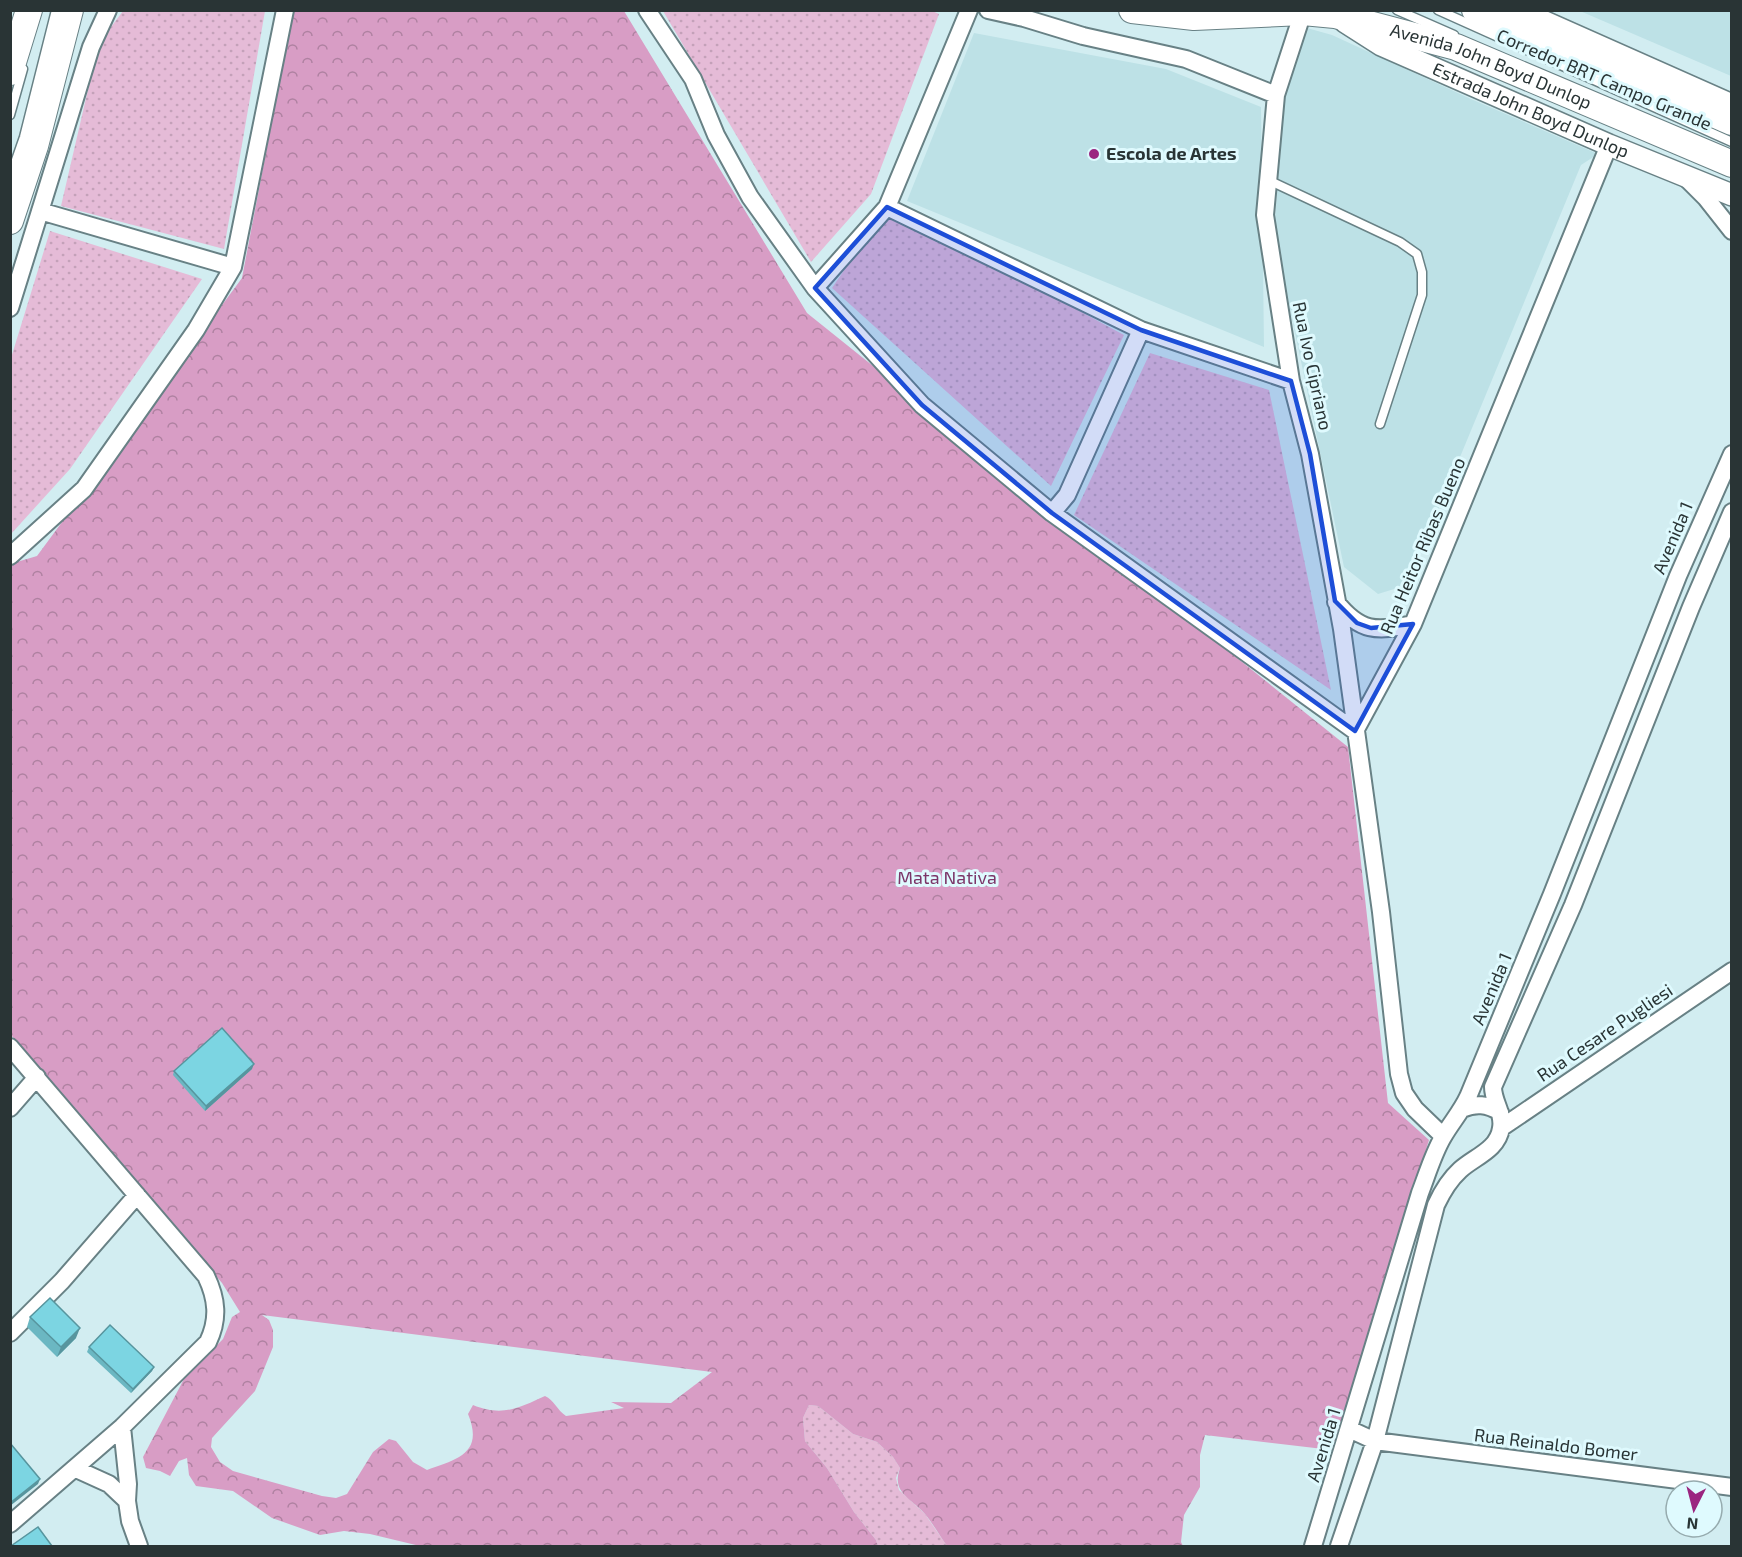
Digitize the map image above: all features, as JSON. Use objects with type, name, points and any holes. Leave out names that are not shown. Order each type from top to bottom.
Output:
[{"type":"main road","points":[[18,67],[29,10]]},
{"type":"main road","points":[[10,221],[35,146],[70,10]]},
{"type":"main road","name":"Avenida John Boyd Dunlop","points":[[1132,10],[1194,17],[1304,12],[1346,13],[1456,47],[1726,155]]},
{"type":"main road","points":[[1475,10],[1731,122]]},
{"type":"street","points":[[10,308],[91,47],[108,10]]},
{"type":"street","points":[[10,556],[84,489],[196,330],[233,267],[285,10]]},
{"type":"street","points":[[647,10],[693,79],[716,135],[750,197],[815,288],[922,405],[1052,513],[1355,730],[1404,1094],[1443,1136]]},
{"type":"street","points":[[815,288],[887,207],[969,10]]},
{"type":"street","points":[[988,10],[1083,36],[1186,59],[1276,95]]},
{"type":"street","points":[[1518,10],[1731,105]]},
{"type":"street","name":"Rua Ivo Cipriano","points":[[1304,12],[1276,95],[1265,215],[1291,381],[1310,453],[1341,629],[1355,730]]},
{"type":"street","name":"Estrada John Boyd Dunlop","points":[[1346,13],[1382,45],[1609,145],[1731,195]]},
{"type":"street","name":"Rua Heitor Ribas Bueno","points":[[1355,730],[1413,624],[1609,145]]},
{"type":"street","points":[[1680,173],[1706,198],[1731,231]]},
{"type":"street","points":[[887,207],[1141,330],[1291,381]]},
{"type":"street","points":[[40,211],[233,267]]},
{"type":"street","points":[[1052,513],[1067,495],[1141,330]]},
{"type":"street","name":"Avenida 1","points":[[1313,1546],[1420,1194],[1443,1136],[1462,1109],[1552,894],[1678,576],[1731,454]]},
{"type":"street","points":[[1340,1546],[1375,1441],[1436,1205],[1458,1172],[1489,1150],[1499,1137],[1501,1120],[1493,1097],[1493,1087],[1573,905],[1731,512]]},
{"type":"street","points":[[1335,601],[1347,616],[1371,628],[1393,629],[1413,624]]},
{"type":"street","name":"Rua Cesare Pugliesi","points":[[1501,1120],[1731,971]]},
{"type":"street","points":[[10,1047],[206,1276],[212,1288],[216,1313],[208,1342],[122,1427],[10,1524]]},
{"type":"street","points":[[10,1108],[37,1077]]},
{"type":"street","points":[[1462,1109],[1477,1104],[1485,1105],[1501,1120]]},
{"type":"street","points":[[10,1333],[62,1281],[137,1195]]},
{"type":"street","points":[[122,1427],[128,1484],[127,1501],[130,1521],[139,1546]]},
{"type":"street","name":"Rua Reinaldo Bomer","points":[[1349,1429],[1375,1441],[1731,1487]]},
{"type":"street","points":[[76,1469],[109,1484],[127,1501]]},
{"type":"lane","points":[[10,177],[24,137],[56,10]]},
{"type":"lane","points":[[1396,10],[1461,38]]},
{"type":"lane","name":"Corredor BRT Campo Grande","points":[[1438,10],[1731,142]]},
{"type":"lane","points":[[10,115],[18,67]]},
{"type":"lane","name":"Corredor BRT Campo Grande","points":[[1726,155],[1731,152]]},
{"type":"lane","points":[[1268,180],[1400,242],[1417,254],[1422,272],[1422,295],[1380,424]]},
{"type":"highlighted area","points":[[887,207],[1141,330],[1291,381],[1310,454],[1335,601],[1357,623],[1371,628],[1413,624],[1355,731],[1052,513],[922,405],[815,288]]},
{"type":"shaded area","points":[[930,10],[939,14],[871,194],[811,262],[663,11]]},
{"type":"shaded area","points":[[123,11],[265,11],[224,249],[61,206],[90,81],[105,35]]},
{"type":"shaded area","points":[[1580,11],[1731,11],[1731,76]]},
{"type":"shaded area","points":[[1307,28],[1332,35],[1598,154],[1581,165],[1407,585],[1378,594],[1344,567],[1274,232],[1285,91]]},
{"type":"shaded area","name":"Escola de Artes","points":[[974,33],[1166,69],[1261,107],[1264,347],[907,201]]},
{"type":"shaded area","points":[[887,207],[1124,335],[1051,486],[832,288]]},
{"type":"shaded area","points":[[50,231],[202,279],[70,469],[11,534],[11,358]]},
{"type":"shaded area","points":[[1150,353],[1269,390],[1331,690],[1074,515]]},
{"type":"shaded area","points":[[809,1405],[818,1406],[853,1434],[877,1442],[893,1457],[900,1468],[896,1478],[899,1490],[925,1514],[947,1546],[878,1546],[827,1468],[805,1441],[803,1418]]},
{"type":"green space","name":"Mata Nativa","points":[[293,11],[624,11],[807,313],[1348,747],[1388,1103],[1429,1140],[1332,1450],[1205,1435],[1200,1455],[1200,1487],[1184,1515],[1181,1542],[1183,1546],[947,1546],[925,1514],[900,1489],[898,1476],[900,1468],[893,1457],[877,1442],[853,1434],[818,1406],[809,1405],[803,1418],[805,1441],[827,1468],[878,1546],[420,1546],[370,1534],[344,1531],[320,1535],[272,1518],[233,1491],[196,1486],[189,1475],[187,1458],[179,1461],[170,1476],[146,1468],[143,1457],[184,1379],[223,1339],[232,1317],[240,1312],[222,1283],[11,1035],[10,564],[37,556],[242,278]],"holes":[[[262,1315],[712,1372],[671,1403],[611,1402],[624,1408],[566,1416],[545,1396],[510,1410],[483,1409],[473,1405],[468,1414],[473,1438],[470,1446],[458,1458],[427,1470],[413,1462],[396,1441],[389,1439],[373,1452],[347,1494],[336,1498],[233,1471],[220,1462],[211,1447],[212,1438],[255,1391],[273,1347],[273,1330],[269,1320]]]},
{"type":"building","points":[[222,1028],[254,1064],[206,1106],[174,1071]]},
{"type":"building","points":[[50,1298],[80,1328],[61,1347],[30,1317]]},
{"type":"building","points":[[110,1325],[154,1367],[133,1389],[89,1347]]},
{"type":"building","points":[[10,1443],[40,1479],[10,1503]]},
{"type":"building","points":[[38,1527],[52,1546],[11,1546]]},
{"type":"place","name":"Escola de Artes","points":[[1094,154]]}]
